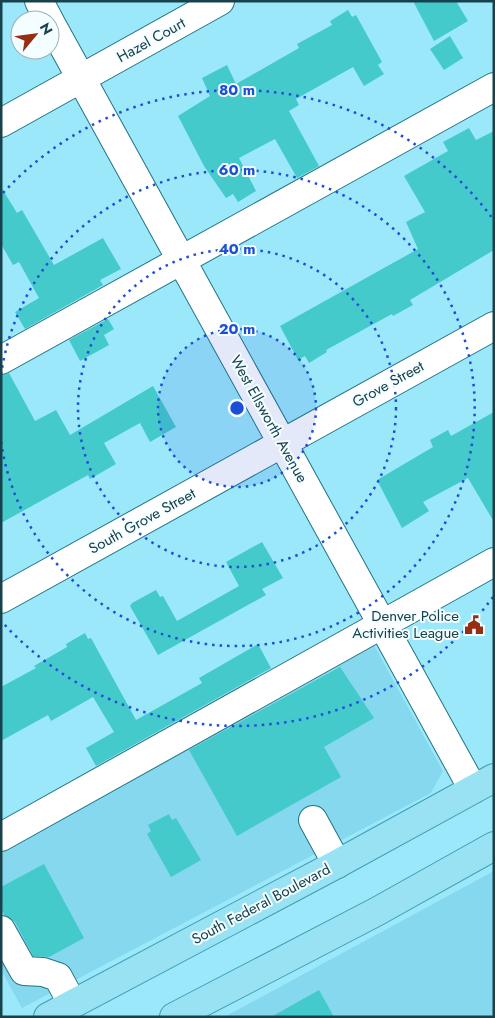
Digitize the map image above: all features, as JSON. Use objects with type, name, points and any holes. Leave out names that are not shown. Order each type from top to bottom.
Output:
[{"type":"main road","name":"South Federal Boulevard","points":[[48,1017],[484,784]]},
{"type":"main road","points":[[177,1016],[368,916],[494,846]]},
{"type":"street","name":"Hazel Court","points":[[1,123],[220,1]]},
{"type":"street","name":"West Ellsworth Avenue","points":[[60,39],[382,624],[484,784]]},
{"type":"street","points":[[1,360],[494,87]]},
{"type":"street","name":"Grove Street","points":[[282,443],[494,326]]},
{"type":"street","name":"South Grove Street","points":[[1,600],[282,443]]},
{"type":"street","points":[[1,837],[494,562]]},
{"type":"street","points":[[313,820],[337,864]]},
{"type":"street","points":[[1,930],[24,971],[42,972],[58,978],[72,1003]]},
{"type":"shaded area","points":[[364,627],[443,771],[431,793],[22,1008],[1,970],[1,829]]},
{"type":"shaded area","points":[[494,871],[494,1017],[226,1017],[228,1015]]},
{"type":"building","points":[[413,1],[456,1],[468,21],[434,41]]},
{"type":"building","points":[[348,10],[352,17],[356,15],[382,62],[378,65],[384,74],[364,86],[353,67],[296,99],[299,105],[289,111],[319,166],[297,178],[275,139],[239,158],[256,191],[238,202],[233,194],[226,198],[204,166],[178,116],[210,96],[202,78],[227,65],[236,84],[299,48],[297,44],[332,25],[330,21]]},
{"type":"building","points":[[450,36],[463,58],[444,70],[430,49]]},
{"type":"building","points":[[469,128],[476,140],[494,131],[494,250],[410,300],[413,305],[393,316],[392,314],[326,350],[327,352],[309,363],[305,356],[298,360],[280,326],[418,249],[406,222],[425,212],[404,176],[448,151],[443,142]]},
{"type":"building","points":[[1,187],[17,213],[22,210],[54,265],[103,238],[121,269],[100,280],[103,285],[25,329],[15,312],[39,298],[19,262],[13,265],[1,244]]},
{"type":"building","points":[[108,319],[114,329],[104,335],[109,345],[80,361],[69,340]]},
{"type":"building","points":[[9,373],[35,421],[56,410],[70,435],[153,386],[176,427],[150,442],[140,423],[104,443],[116,464],[90,479],[88,475],[1,523],[1,376]]},
{"type":"building","points":[[494,412],[494,522],[468,478],[423,502],[429,511],[402,528],[377,480],[433,447],[430,440],[448,430],[451,436]]},
{"type":"building","points":[[262,542],[283,578],[262,589],[266,595],[158,655],[130,606],[132,603],[156,590],[160,597],[163,596],[177,621],[239,586],[226,562]]},
{"type":"building","points":[[85,633],[88,639],[91,638],[136,720],[202,683],[199,678],[258,644],[271,668],[96,766],[86,748],[114,732],[93,697],[51,721],[48,715],[1,741],[1,687],[36,668],[34,666],[67,647],[66,644]]},
{"type":"building","points":[[340,667],[374,718],[324,747],[341,777],[237,836],[189,750]]},
{"type":"building","points":[[169,814],[172,820],[176,818],[201,860],[171,877],[147,834],[151,831],[148,825]]},
{"type":"building","points":[[44,864],[84,938],[49,957],[33,956],[15,922],[5,916],[1,908],[1,887]]},
{"type":"building","points":[[319,990],[334,1017],[271,1017]]},
{"type":"place","name":"Denver Police Activities League","points":[[474,625]]}]
